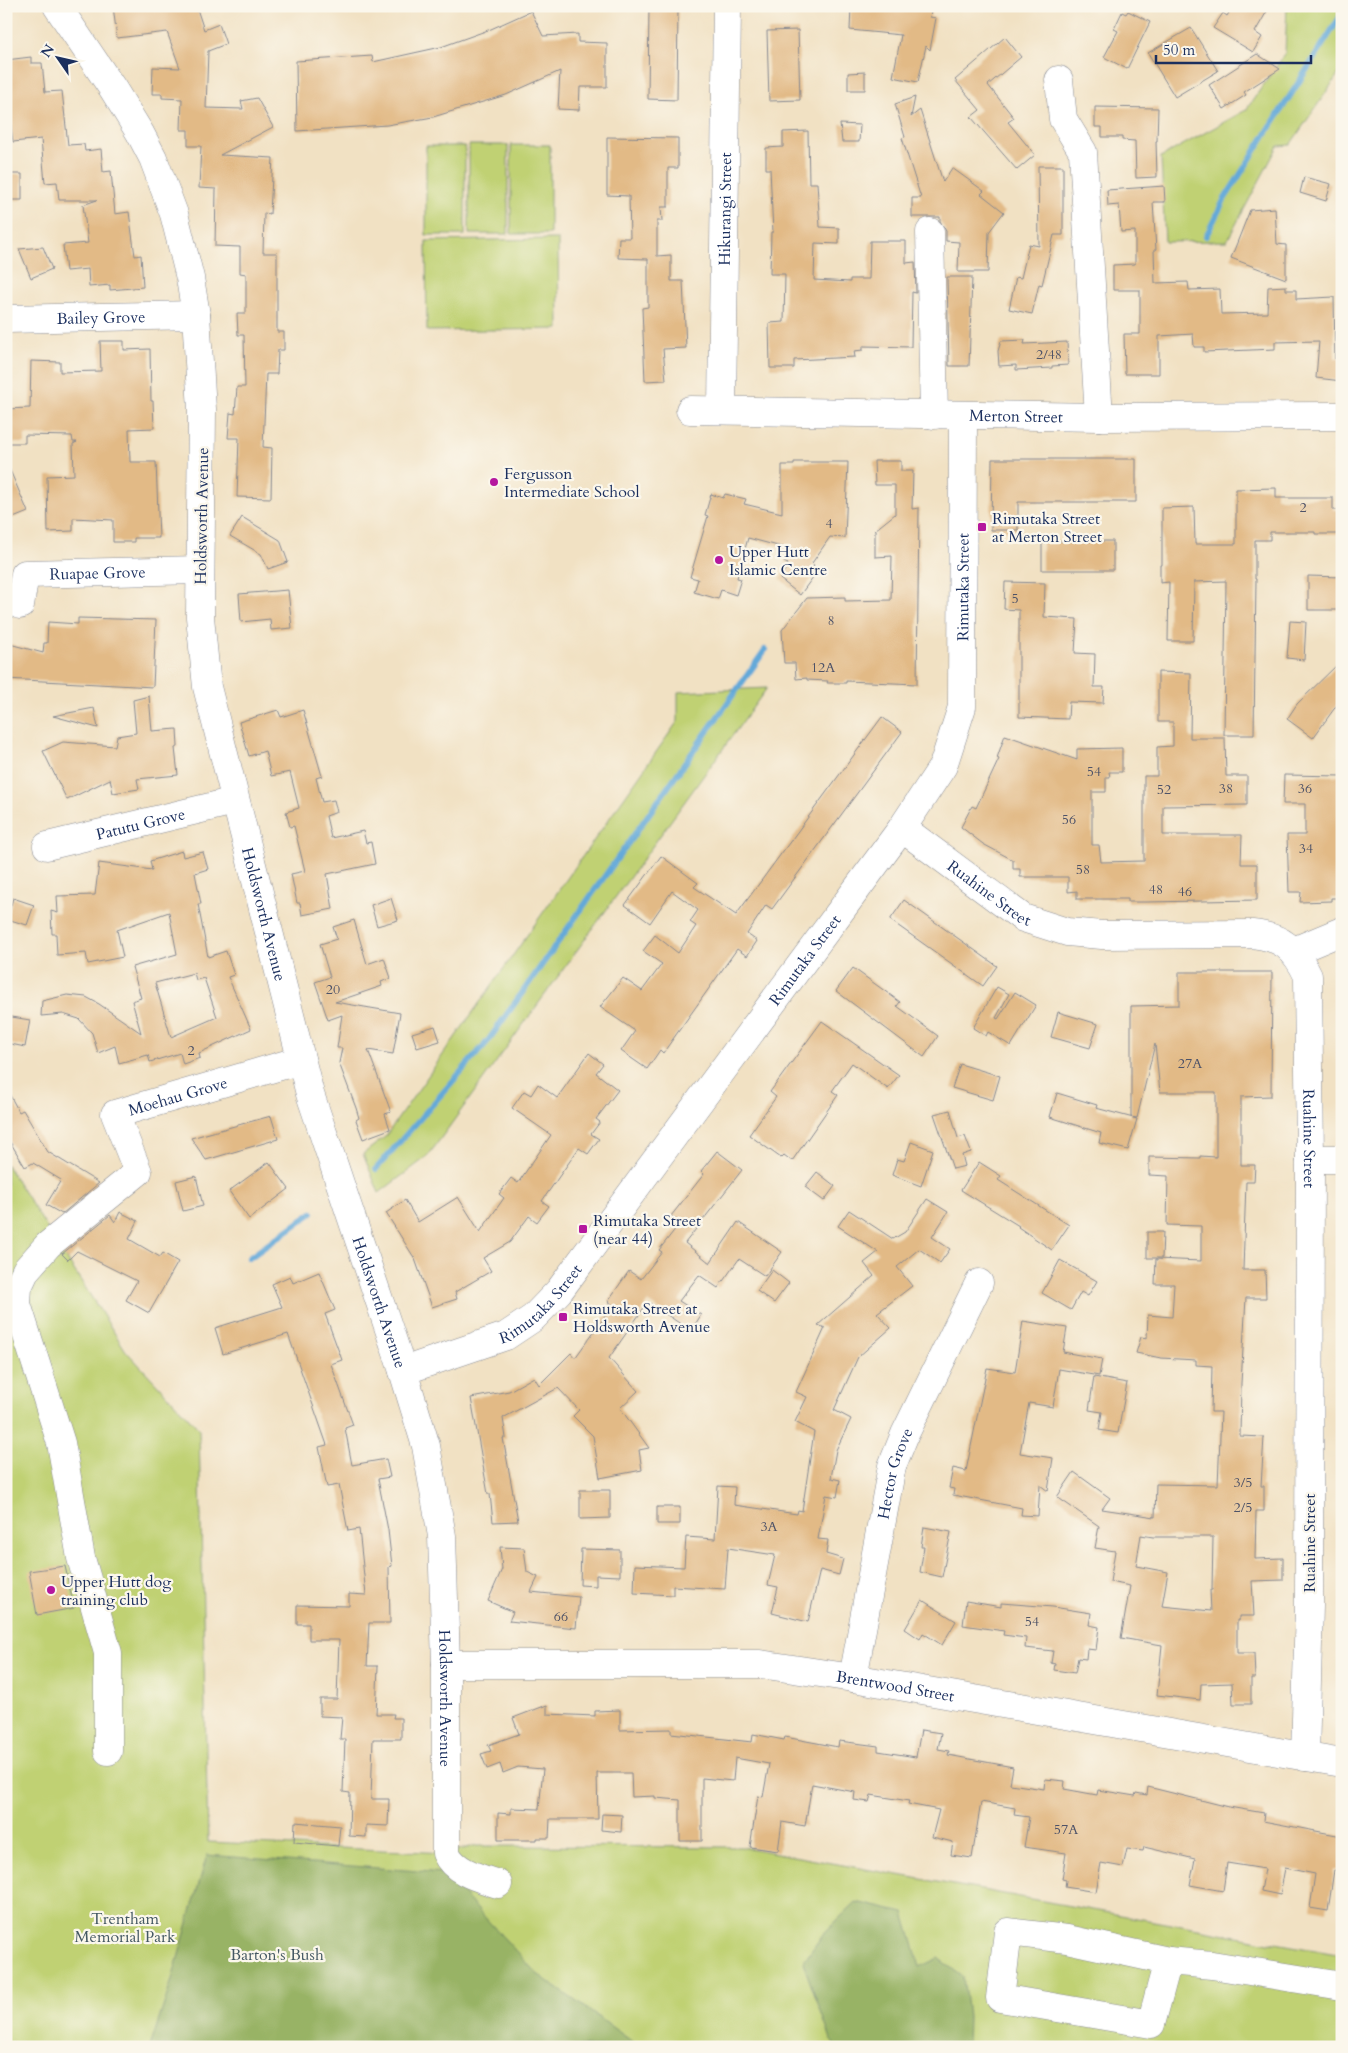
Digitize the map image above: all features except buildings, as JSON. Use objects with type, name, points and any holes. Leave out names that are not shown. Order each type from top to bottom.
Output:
[{"type":"street","name":"Holdsworth Avenue","points":[[57,6],[113,90],[153,158],[174,214],[190,278],[196,314],[202,409],[200,617],[207,687],[301,1060],[321,1130],[403,1371],[426,1446],[442,1536],[446,1664],[446,1853],[450,1862],[473,1876],[498,1884]]},
{"type":"street","name":"Hikurangi Street","points":[[722,410],[726,6]]},
{"type":"street","points":[[1059,80],[1063,119],[1083,152],[1099,417]]},
{"type":"street","points":[[930,232],[934,415]]},
{"type":"street","name":"Bailey Grove","points":[[6,319],[196,314]]},
{"type":"street","name":"Merton Street","points":[[690,410],[963,416],[1342,416]]},
{"type":"street","name":"Rimutaka Street","points":[[403,1371],[506,1336],[533,1318],[554,1298],[902,828],[943,766],[962,707],[963,416]]},
{"type":"street","name":"Ruapae Grove","points":[[20,605],[25,574],[200,570]]},
{"type":"street","name":"Patutu Grove","points":[[47,846],[236,800]]},
{"type":"street","name":"Ruahine Street","points":[[902,828],[1023,918],[1067,932],[1102,935],[1252,934],[1270,936],[1294,951],[1308,976],[1310,1159],[1309,1605],[1305,1757]]},
{"type":"street","points":[[1294,951],[1342,931]]},
{"type":"street","name":"Moehau Grove","points":[[108,1752],[108,1653],[81,1558],[61,1443],[18,1304],[18,1287],[26,1270],[48,1245],[138,1172],[115,1114],[301,1060]]},
{"type":"street","points":[[1310,1159],[1342,1159]]},
{"type":"street","name":"Hector Grove","points":[[853,1678],[892,1466],[979,1283]]},
{"type":"street","name":"Brentwood Street","points":[[446,1664],[760,1664],[853,1678],[1342,1763]]},
{"type":"street","points":[[1168,1961],[1151,2024],[1000,1998],[1008,1932],[1067,1938],[1168,1961],[1212,1965],[1342,1986]]},
{"type":"green space","points":[[1287,6],[1342,6],[1342,69],[1290,145],[1278,146],[1227,241],[1165,242],[1161,157],[1246,110],[1285,54]]},
{"type":"green space","points":[[469,145],[508,145],[508,234],[469,234]]},
{"type":"green space","points":[[511,145],[550,145],[550,234],[511,234]]},
{"type":"green space","points":[[426,146],[465,146],[465,235],[426,235]]},
{"type":"green space","points":[[558,239],[559,329],[427,331],[426,241]]},
{"type":"green space","points":[[767,688],[428,1156],[379,1193],[363,1154],[385,1137],[678,721],[678,692]]},
{"type":"green space","name":"Trentham Memorial Park","points":[[6,1164],[126,1351],[199,1429],[208,1842],[446,1853],[475,1846],[743,1847],[1342,1955],[1342,2047],[6,2047]]},
{"type":"green space","name":"Barton's Bush","points":[[207,1855],[444,1873],[536,1973],[640,2047],[150,2047],[171,1983]]},
{"type":"green space","points":[[856,1902],[904,1913],[920,1967],[938,1958],[963,1977],[968,2016],[967,2047],[837,2047],[831,2039],[803,1963],[823,1934]]},
{"type":"waterway","points":[[1206,236],[1224,200],[1342,14]]},
{"type":"waterway","points":[[376,1169],[488,1041],[765,650]]},
{"type":"waterway","points":[[249,1258],[312,1213]]},
{"type":"place","name":"Fergusson Intermediate School","points":[[494,482]]},
{"type":"place","name":"Rimutaka Street at Merton Street","points":[[982,527]]},
{"type":"place","name":"Upper Hutt Islamic Centre","points":[[719,560]]},
{"type":"place","name":"Rimutaka Street (near 44)","points":[[583,1229]]},
{"type":"place","name":"Rimutaka Street at Holdsworth Avenue","points":[[563,1317]]},
{"type":"place","name":"Upper Hutt dog training club","points":[[51,1590]]}]
